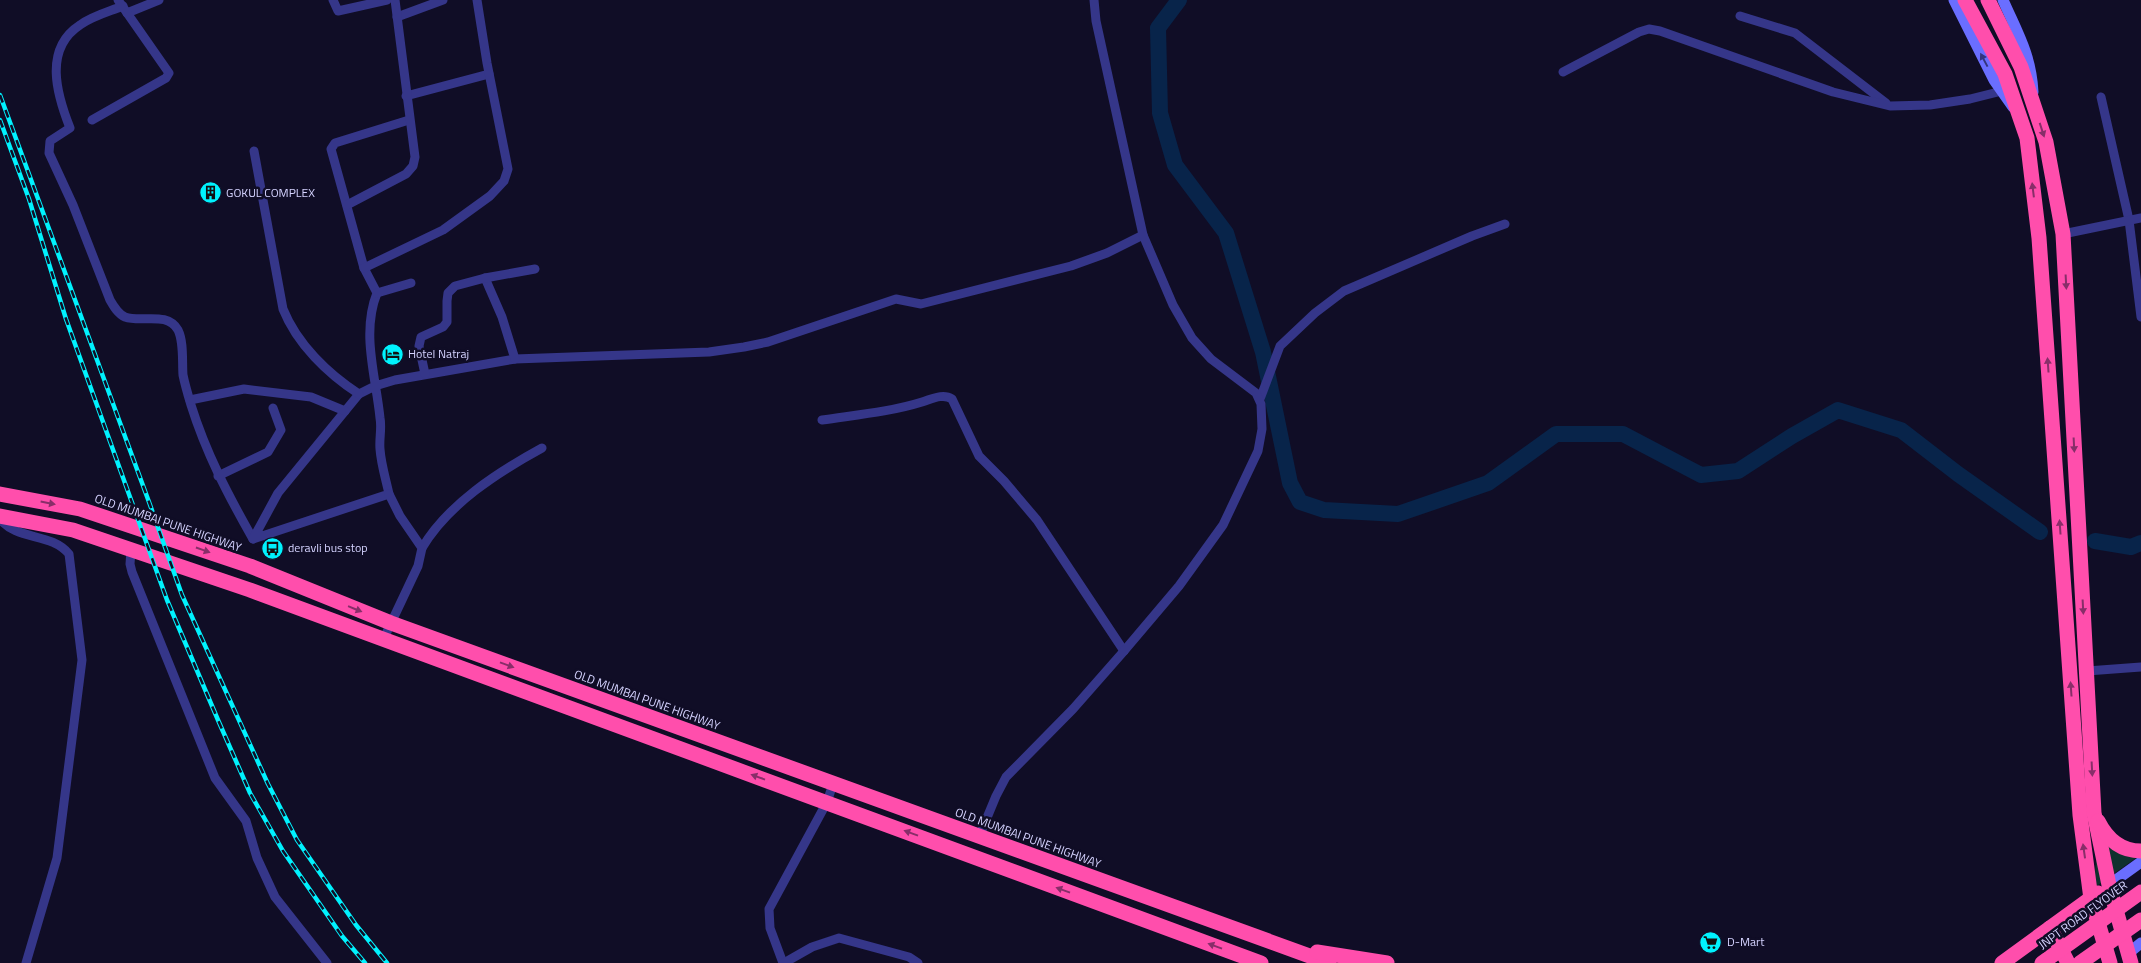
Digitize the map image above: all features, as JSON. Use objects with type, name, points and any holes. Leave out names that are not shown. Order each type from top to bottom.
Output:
[{"type":"highway","points":[[1965,0],[2005,74],[2027,138],[2039,238],[2080,815],[2091,899],[2110,963]]},
{"type":"highway","points":[[1988,0],[2021,67],[2046,142],[2063,234],[2094,813],[2109,885],[2134,953]]},
{"type":"highway","name":"OLD MUMBAI PUNE HIGHWAY","points":[[0,494],[80,509],[259,570],[391,623],[1281,946]]},
{"type":"highway","points":[[0,518],[73,530],[250,590],[827,802],[1239,960],[1261,963]]},
{"type":"highway","points":[[250,590],[259,570]]},
{"type":"highway","points":[[2094,813],[2104,831],[2117,844],[2128,850],[2141,851]]},
{"type":"highway","points":[[2002,963],[2109,885]]},
{"type":"highway","name":"JNPT ROAD FLYOVER","points":[[2042,963],[2141,892]]},
{"type":"highway","points":[[2080,963],[2141,920]]},
{"type":"highway","points":[[2050,928],[2068,963]]},
{"type":"highway","points":[[1281,946],[1329,963]]},
{"type":"highway","points":[[1281,946],[1388,963]]},
{"type":"street","points":[[159,0],[123,6],[79,25],[63,43],[58,56],[57,90],[70,128],[50,141],[49,153],[74,205],[110,300],[116,311],[124,316],[133,318],[166,320],[175,326],[179,333],[184,378],[190,400],[218,476],[253,539]]},
{"type":"street","points":[[333,0],[338,11],[387,0]]},
{"type":"street","points":[[347,205],[406,174],[413,166],[416,157],[409,120],[395,0]]},
{"type":"street","points":[[397,17],[444,0]]},
{"type":"street","points":[[364,268],[443,230],[490,196],[504,181],[508,169],[489,74],[477,0]]},
{"type":"street","points":[[1094,0],[1096,21],[1142,235],[1173,305],[1192,338],[1211,359],[1261,395]]},
{"type":"street","points":[[1954,0],[1972,38],[2002,91],[2019,116]]},
{"type":"street","points":[[2003,0],[2028,55],[2032,70],[2034,108]]},
{"type":"street","points":[[92,120],[168,76],[168,68],[123,6]]},
{"type":"street","points":[[1740,16],[1796,34],[1890,106]]},
{"type":"street","points":[[1563,72],[1639,32],[1649,29],[1660,31],[1833,92],[1890,106],[1930,105],[1970,100],[2002,91]]},
{"type":"street","points":[[406,96],[489,74]]},
{"type":"street","points":[[2101,97],[2129,220],[2141,316]]},
{"type":"street","points":[[378,293],[364,268],[332,149],[333,144],[409,120]]},
{"type":"street","points":[[254,151],[283,309],[290,328],[338,381],[359,394]]},
{"type":"street","points":[[2063,234],[2141,218]]},
{"type":"street","points":[[979,837],[1006,777],[1073,709],[1124,651],[1179,586],[1223,525],[1258,451],[1262,429],[1261,395],[1280,346],[1315,313],[1344,291],[1472,236],[1505,224]]},
{"type":"street","points":[[253,539],[278,494],[359,394],[375,386],[425,374],[516,359],[708,352],[768,342],[896,299],[921,304],[1072,266],[1142,235]]},
{"type":"street","points":[[425,374],[419,346],[421,337],[448,322],[448,293],[455,286],[485,278],[535,269]]},
{"type":"street","points":[[485,278],[502,317],[516,359]]},
{"type":"street","points":[[411,283],[378,293],[373,303],[369,331],[381,420],[380,449],[389,494],[400,516],[422,548]]},
{"type":"street","points":[[190,400],[244,389],[311,397],[345,411]]},
{"type":"street","points":[[822,420],[905,407],[940,396],[948,396],[952,399],[979,456],[1004,481],[1037,520],[1124,651]]},
{"type":"street","points":[[218,476],[268,452],[281,430],[273,408]]},
{"type":"street","points":[[384,638],[418,566],[422,548],[430,535],[474,490],[513,464],[542,448]]},
{"type":"street","points":[[253,539],[389,494]]},
{"type":"street","points":[[0,518],[5,525],[15,531],[57,543],[69,554],[82,660],[57,858],[26,963]]},
{"type":"street","points":[[131,550],[130,564],[132,572],[215,778],[246,822],[258,858],[275,897],[326,963]]},
{"type":"street","points":[[2086,671],[2141,667]]},
{"type":"street","points":[[833,784],[827,802],[769,909],[770,928],[783,963],[812,947],[839,938],[909,957],[918,963]]},
{"type":"street","points":[[2109,885],[2141,862]]},
{"type":"green space","points":[[2098,832],[2105,842],[2114,849],[2136,858],[2094,888]]},
{"type":"waterway","points":[[1179,0],[1158,28],[1160,113],[1175,165],[1226,233],[1263,352],[1290,483],[1300,502],[1324,510],[1398,514],[1488,483],[1556,434],[1623,434],[1701,475],[1738,471],[1792,436],[1838,410],[1901,430],[1958,474],[2040,532]]},
{"type":"waterway","points":[[2095,541],[2131,547],[2141,543]]},
{"type":"railway","points":[[0,95],[182,595],[268,784],[297,840],[356,925],[387,963]]},
{"type":"railway","points":[[0,120],[29,199],[66,319],[167,600],[218,720],[250,793],[283,851],[342,936],[365,963]]},
{"type":"place","name":"GOKUL COMPLEX","points":[[210,193]]},
{"type":"place","name":"Hotel Natraj","points":[[392,354]]},
{"type":"place","name":"deravli bus stop","points":[[272,548]]},
{"type":"place","name":"D-Mart","points":[[1711,942]]}]
